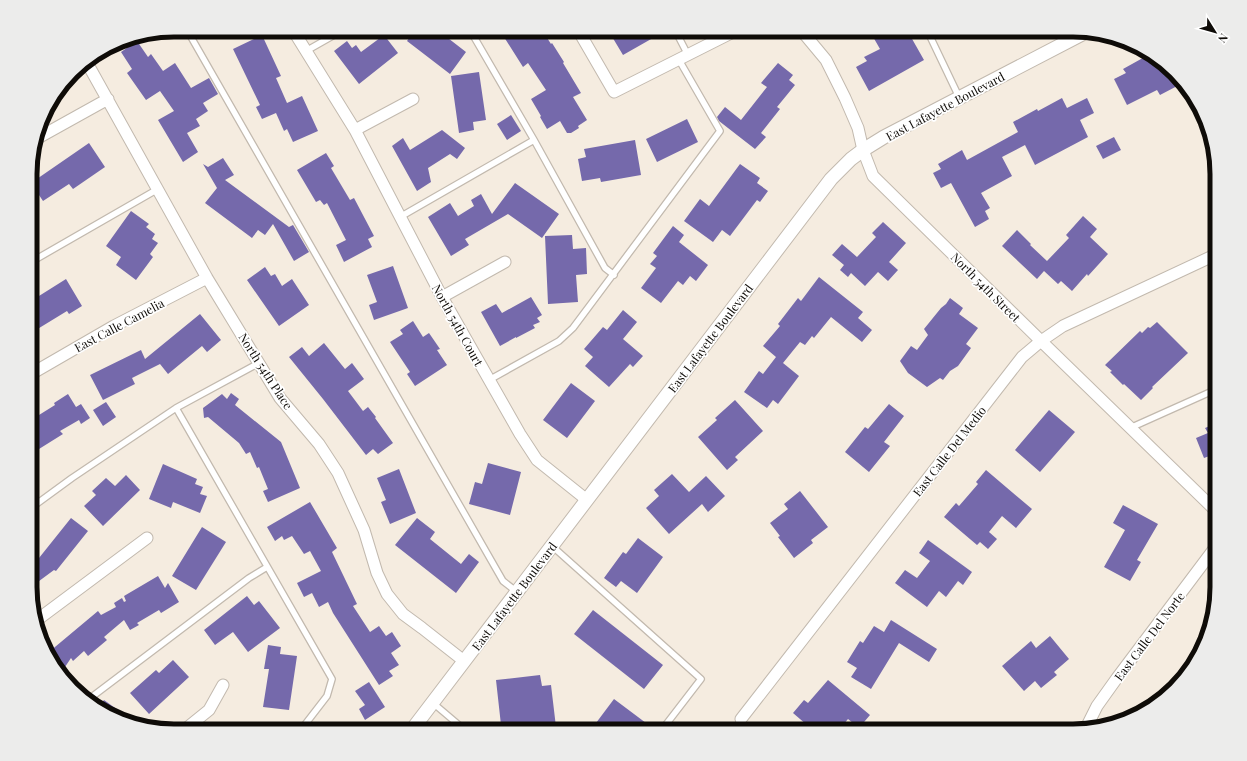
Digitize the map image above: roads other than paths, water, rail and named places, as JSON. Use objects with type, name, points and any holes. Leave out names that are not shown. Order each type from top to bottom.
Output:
[{"type":"street","name":"North 54th Court","points":[[297,37],[355,130],[442,297],[520,434],[537,460],[587,500]]},
{"type":"street","points":[[582,37],[614,92],[724,37]]},
{"type":"street","name":"North 54th Street","points":[[807,37],[826,60],[846,98],[858,128],[863,150],[873,176],[1040,341],[1210,505]]},
{"type":"street","name":"East Lafayette Boulevard","points":[[420,724],[433,703],[464,661],[832,179],[851,159],[884,137],[960,98],[1063,37]]},
{"type":"street","name":"North 54th Place","points":[[89,67],[207,278],[280,398],[319,444],[338,473],[364,530],[377,573],[388,594],[402,614],[464,661]]},
{"type":"street","points":[[43,135],[108,99]]},
{"type":"street","points":[[355,130],[413,99]]},
{"type":"street","name":"East Calle Del Medio","points":[[741,719],[1022,357],[1040,341],[1063,326],[1210,257]]},
{"type":"street","points":[[442,297],[505,262]]},
{"type":"street","name":"East Calle Camelia","points":[[37,371],[114,326],[207,278]]},
{"type":"street","points":[[41,617],[147,538]]},
{"type":"street","name":"East Calle Del Norte","points":[[1089,723],[1097,706],[1117,678],[1210,555]]},
{"type":"street","points":[[191,724],[209,710],[224,685]]},
{"type":"lane","points":[[191,37],[503,581],[517,592]]},
{"type":"lane","points":[[306,51],[331,37]]},
{"type":"lane","points":[[474,37],[534,140],[605,268],[614,275]]},
{"type":"lane","points":[[489,380],[558,341],[573,328],[720,131],[683,57],[677,37]]},
{"type":"lane","points":[[930,37],[960,98]]},
{"type":"lane","points":[[400,217],[534,140]]},
{"type":"lane","points":[[37,259],[158,189]]},
{"type":"lane","points":[[37,504],[72,478],[176,408],[259,363]]},
{"type":"lane","points":[[1130,428],[1210,391]]},
{"type":"lane","points":[[176,408],[332,679],[327,696],[305,724]]},
{"type":"lane","points":[[552,546],[701,679],[666,724]]},
{"type":"lane","points":[[92,697],[249,578],[267,567]]},
{"type":"lane","points":[[433,703],[458,724]]}]
